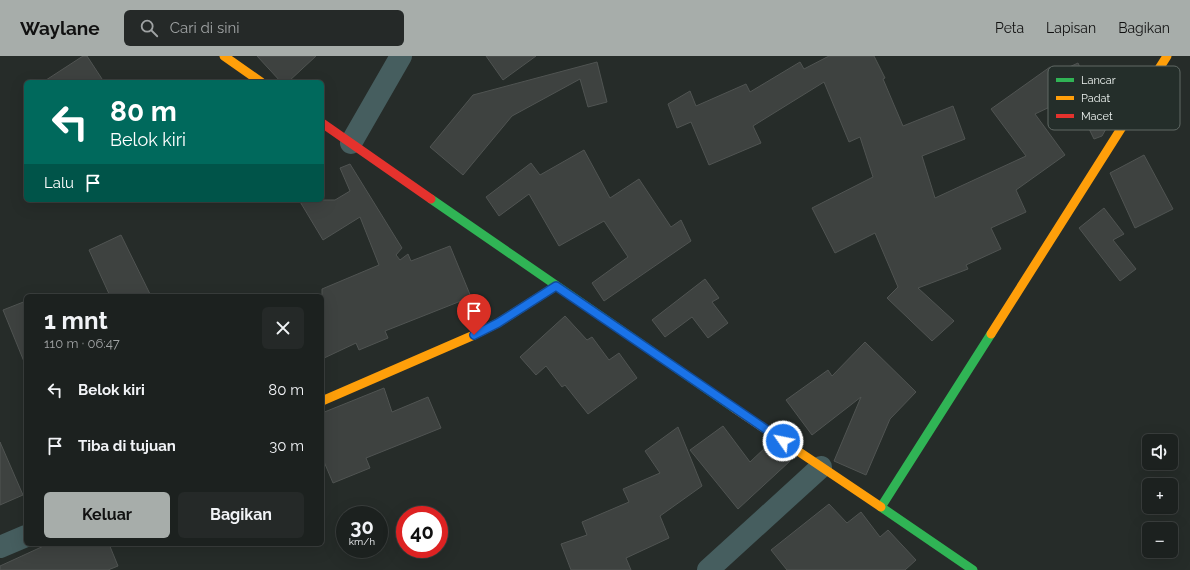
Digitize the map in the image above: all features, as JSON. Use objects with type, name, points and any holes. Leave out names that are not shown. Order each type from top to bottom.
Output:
[{"type":"street","points":[[224,56],[258,80]]},
{"type":"street","points":[[351,143],[402,56]]},
{"type":"street","points":[[324,124],[556,286],[974,570]]},
{"type":"street","points":[[882,507],[1118,130]]},
{"type":"street","points":[[324,400],[474,335],[504,320],[556,286]]},
{"type":"street","points":[[708,570],[821,467]]},
{"type":"street","points":[[0,547],[24,537]]},
{"type":"building","points":[[83,56],[87,56],[103,80],[46,80]]},
{"type":"building","points":[[257,56],[316,56],[290,80],[279,80]]},
{"type":"building","points":[[486,56],[536,56],[503,80]]},
{"type":"building","points":[[829,56],[874,56],[885,78],[883,79],[903,126],[953,106],[965,139],[922,156],[935,198],[1026,156],[991,109],[1048,68],[1048,108],[1035,114],[1065,155],[1016,190],[1026,212],[991,228],[1001,249],[966,265],[968,269],[918,288],[954,321],[932,341],[887,298],[898,287],[875,233],[835,253],[812,208],[873,177],[860,137],[849,142],[824,82],[753,126],[761,143],[709,165],[691,122],[677,128],[668,104],[690,91],[696,106],[746,84],[750,92],[800,62],[804,69]]},
{"type":"building","points":[[597,62],[607,102],[588,107],[580,79],[512,116],[463,175],[430,147],[473,95]]},
{"type":"building","points":[[1078,63],[1079,66],[1071,66]]},
{"type":"building","points":[[1090,130],[1105,130],[1102,136],[1094,139]]},
{"type":"building","points":[[584,150],[610,198],[639,179],[671,227],[681,220],[691,241],[604,301],[592,283],[628,257],[604,221],[559,246],[529,194],[499,216],[486,197],[531,163],[540,175]]},
{"type":"building","points":[[1144,155],[1173,209],[1135,228],[1110,173]]},
{"type":"building","points":[[350,164],[402,248],[396,255],[400,260],[408,254],[411,261],[450,246],[471,297],[385,331],[388,338],[359,350],[356,343],[324,358],[324,294],[322,294],[322,289],[379,265],[360,217],[323,240],[300,202],[324,202],[324,200],[335,200],[350,191],[340,168]]},
{"type":"building","points":[[1104,208],[1124,234],[1113,240],[1136,269],[1120,281],[1079,228]]},
{"type":"building","points":[[121,235],[150,294],[109,294],[89,250]]},
{"type":"building","points":[[705,279],[719,298],[712,302],[728,323],[708,338],[692,317],[665,337],[652,320]]},
{"type":"building","points":[[24,302],[24,362],[3,310]]},
{"type":"building","points":[[565,316],[587,340],[592,337],[609,360],[619,353],[637,378],[588,414],[565,385],[562,387],[546,366],[536,375],[520,357]]},
{"type":"building","points":[[865,342],[916,392],[890,419],[866,475],[834,461],[861,397],[812,435],[786,400],[828,370],[832,376]]},
{"type":"building","points":[[384,388],[392,412],[428,397],[441,428],[366,458],[370,468],[333,483],[324,462],[324,412]]},
{"type":"building","points":[[723,426],[750,462],[767,446],[790,461],[738,509],[690,450]]},
{"type":"building","points":[[678,427],[702,486],[660,516],[669,538],[626,558],[631,570],[571,570],[561,544],[587,535],[582,522],[629,502],[623,489],[660,473],[645,451]]},
{"type":"building","points":[[0,442],[23,495],[0,505]]},
{"type":"building","points":[[829,504],[847,523],[861,512],[880,537],[888,530],[916,560],[905,570],[787,570],[771,550]]},
{"type":"building","points":[[44,546],[110,546],[118,566],[108,570],[0,570],[0,566]]},
{"type":"traffic: fast","points":[[431,199],[734,408]]},
{"type":"traffic: fast","points":[[973,570],[881,507],[991,334]]},
{"type":"traffic: slow","points":[[224,56],[258,80]]},
{"type":"traffic: slow","points":[[1161,66],[1167,56]]},
{"type":"traffic: slow","points":[[991,334],[1120,130]]},
{"type":"traffic: slow","points":[[324,400],[474,335],[498,323],[556,286]]},
{"type":"traffic: slow","points":[[734,408],[881,507]]},
{"type":"traffic: jam","points":[[324,124],[431,199]]},
{"type":"route","points":[[474,335],[498,323],[556,286],[783,441]]}]
